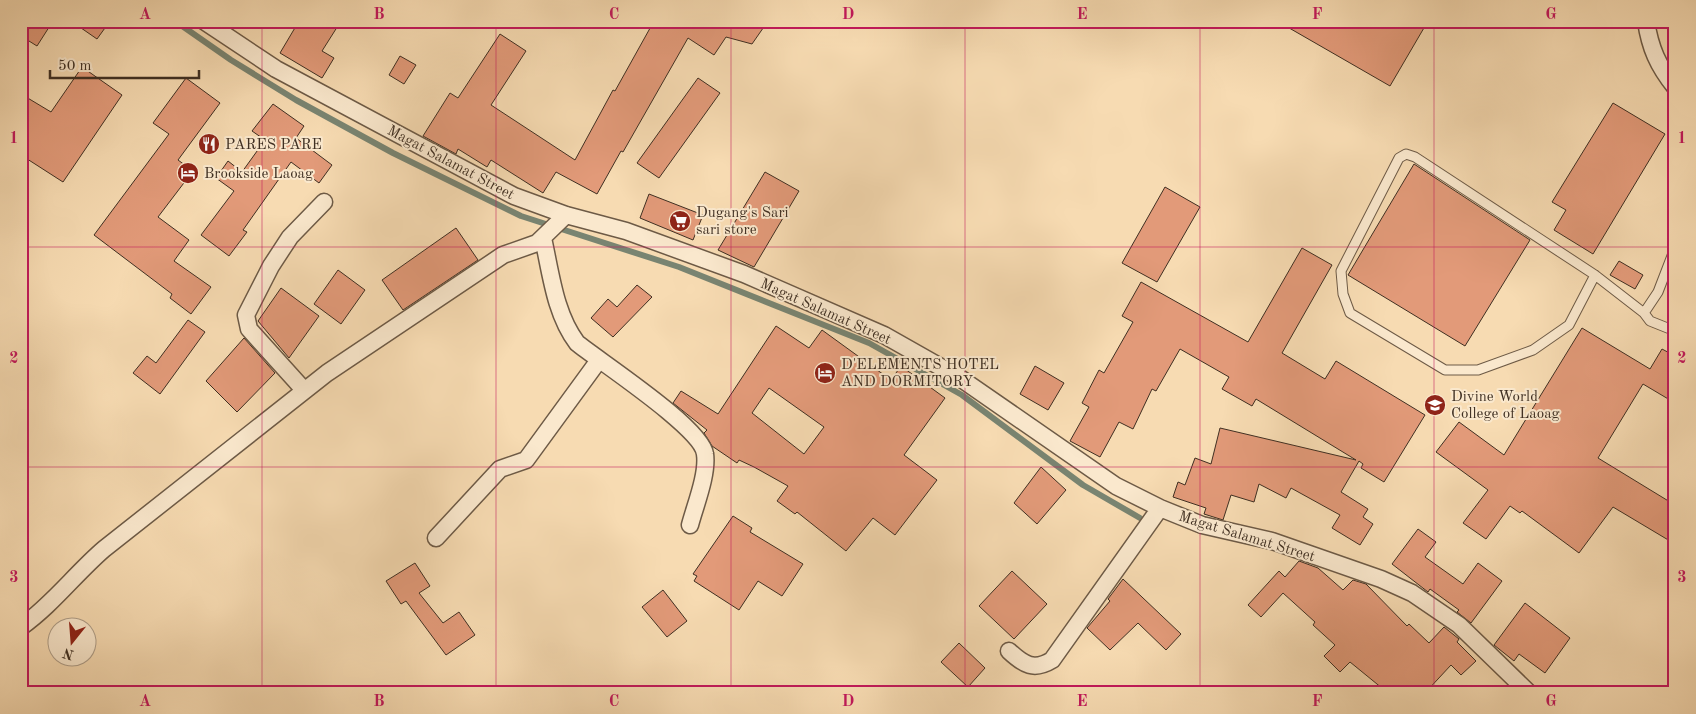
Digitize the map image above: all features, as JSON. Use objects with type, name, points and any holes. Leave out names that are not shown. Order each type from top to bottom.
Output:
[{"type":"street","name":"Magat Salamat Street","points":[[204,21],[276,69],[514,196],[564,217],[626,231],[744,274],[884,335],[960,378],[1116,486],[1160,508],[1202,524],[1272,541],[1381,579],[1412,593],[1459,625],[1529,693]]},
{"type":"street","points":[[1646,21],[1650,45],[1660,70],[1675,87]]},
{"type":"street","points":[[304,390],[249,328],[246,315],[271,266],[290,237],[324,202]]},
{"type":"street","points":[[21,627],[52,604],[84,566],[104,548],[304,390],[503,255],[546,236],[564,217]]},
{"type":"street","points":[[546,236],[566,329],[577,343],[688,427],[701,443],[706,453],[705,466],[690,525]]},
{"type":"street","points":[[436,538],[500,468],[522,463],[526,460],[599,360]]},
{"type":"street","points":[[1008,651],[1022,663],[1033,667],[1043,665],[1052,660],[1160,508]]},
{"type":"lane","points":[[1595,275],[1569,325],[1533,350],[1478,370],[1445,370],[1350,313],[1343,294],[1342,271],[1398,158],[1406,154],[1415,157],[1595,275],[1644,313],[1650,321],[1675,331]]},
{"type":"lane","points":[[1644,313],[1658,292],[1675,248]]},
{"type":"building","points":[[21,21],[53,21],[37,46],[21,36]]},
{"type":"building","points":[[71,21],[110,21],[97,39]]},
{"type":"building","points":[[299,21],[341,21],[322,51],[334,58],[322,78],[280,53]]},
{"type":"building","points":[[654,21],[768,21],[752,44],[726,37],[714,55],[688,38],[597,194],[556,172],[543,193],[491,160],[487,167],[458,149],[456,154],[423,136],[450,93],[458,98],[500,34],[526,51],[491,105],[575,160],[613,90],[615,91]]},
{"type":"building","points":[[1277,21],[1428,21],[1390,86]]},
{"type":"building","points":[[400,56],[416,65],[404,84],[389,75]]},
{"type":"building","points":[[82,67],[122,95],[63,182],[21,155],[21,94],[51,112]]},
{"type":"building","points":[[186,78],[220,103],[178,160],[193,171],[158,217],[189,240],[174,261],[211,287],[191,314],[170,298],[172,294],[94,235],[169,134],[153,123]]},
{"type":"building","points":[[698,78],[720,93],[659,178],[637,163]]},
{"type":"building","points":[[1613,103],[1665,134],[1593,254],[1554,230],[1566,210],[1552,202]]},
{"type":"building","points":[[273,104],[304,126],[296,138],[332,165],[319,183],[291,162],[243,230],[247,232],[229,256],[201,235],[234,191],[216,178],[228,161],[242,172],[265,140],[252,131]]},
{"type":"building","points":[[1414,164],[1530,240],[1465,346],[1348,275]]},
{"type":"building","points":[[765,172],[799,191],[754,267],[718,250]]},
{"type":"building","points":[[1165,187],[1200,207],[1157,282],[1122,263]]},
{"type":"building","points":[[649,194],[703,215],[693,240],[640,218]]},
{"type":"building","points":[[456,228],[478,260],[403,310],[382,280]]},
{"type":"building","points":[[1302,248],[1332,265],[1282,353],[1325,379],[1336,361],[1425,415],[1384,482],[1361,468],[1363,464],[1359,461],[1341,492],[1368,509],[1363,517],[1373,524],[1360,545],[1332,528],[1340,515],[1291,488],[1286,498],[1259,484],[1254,502],[1231,495],[1223,520],[1204,514],[1206,508],[1173,497],[1178,482],[1185,485],[1195,458],[1211,464],[1220,428],[1356,460],[1256,399],[1252,406],[1222,389],[1229,377],[1180,349],[1156,391],[1152,389],[1133,429],[1119,422],[1100,457],[1070,441],[1089,407],[1082,403],[1099,370],[1104,373],[1133,322],[1122,316],[1141,282],[1248,342]]},
{"type":"building","points":[[1619,261],[1643,275],[1635,289],[1610,275]]},
{"type":"building","points":[[338,270],[365,290],[341,324],[314,304]]},
{"type":"building","points":[[637,285],[652,297],[613,337],[591,318],[608,299],[617,307]]},
{"type":"building","points":[[281,288],[319,316],[289,358],[258,321]]},
{"type":"building","points":[[188,320],[205,332],[160,394],[133,373],[147,356],[156,363]]},
{"type":"building","points":[[776,326],[809,348],[822,330],[891,380],[901,366],[945,398],[904,455],[937,480],[895,535],[873,518],[846,551],[797,512],[795,514],[777,501],[788,486],[739,460],[737,463],[712,446],[704,433],[707,430],[673,403],[681,391],[718,414]],"holes":[[[769,388],[824,427],[804,454],[752,413]]]},
{"type":"building","points":[[1582,328],[1650,369],[1662,349],[1675,356],[1675,403],[1643,384],[1598,458],[1675,505],[1675,544],[1613,507],[1579,553],[1522,511],[1520,513],[1510,506],[1486,539],[1463,523],[1488,490],[1436,452],[1459,422],[1504,455]]},
{"type":"building","points":[[244,338],[275,373],[237,412],[206,381]]},
{"type":"building","points":[[1035,366],[1064,383],[1048,410],[1020,394]]},
{"type":"building","points":[[1041,467],[1066,490],[1037,524],[1014,503]]},
{"type":"building","points":[[733,516],[752,528],[750,532],[803,564],[782,596],[758,581],[739,610],[694,581],[697,576],[693,574]]},
{"type":"building","points":[[1418,529],[1436,542],[1425,557],[1463,584],[1478,563],[1502,581],[1471,623],[1457,612],[1459,610],[1430,589],[1428,592],[1392,564]]},
{"type":"building","points":[[1299,561],[1318,568],[1343,590],[1353,580],[1366,584],[1407,626],[1409,624],[1429,643],[1444,627],[1459,639],[1457,642],[1476,661],[1461,675],[1451,665],[1425,693],[1388,693],[1350,662],[1340,672],[1324,656],[1335,645],[1313,625],[1315,622],[1283,593],[1261,617],[1248,605],[1279,571],[1285,577]]},
{"type":"building","points":[[415,563],[430,586],[419,593],[443,623],[459,612],[475,635],[446,655],[406,601],[401,604],[386,581]]},
{"type":"building","points":[[1012,571],[1047,604],[1014,639],[979,606]]},
{"type":"building","points":[[1123,579],[1181,634],[1166,650],[1138,623],[1110,650],[1087,628],[1110,601],[1108,599]]},
{"type":"building","points":[[663,590],[687,621],[667,637],[642,607]]},
{"type":"building","points":[[1525,603],[1570,638],[1545,673],[1519,654],[1514,661],[1494,645]]},
{"type":"building","points":[[959,643],[985,668],[968,687],[941,662]]},
{"type":"waterway","points":[[175,21],[231,60],[296,100],[393,153],[521,216],[679,267],[869,343],[962,395],[1083,485],[1140,518]]},
{"type":"waterway","points":[[1668,21],[1675,38]]},
{"type":"place","name":"PARES PARE","points":[[209,144]]},
{"type":"place","name":"Brookside Laoag","points":[[188,173]]},
{"type":"place","name":"Dugang's Sari sari store","points":[[680,221]]},
{"type":"place","name":"D'ELEMENTS HOTEL AND DORMITORY","points":[[825,373]]},
{"type":"place","name":"Divine World College of Laoag","points":[[1435,405]]}]
